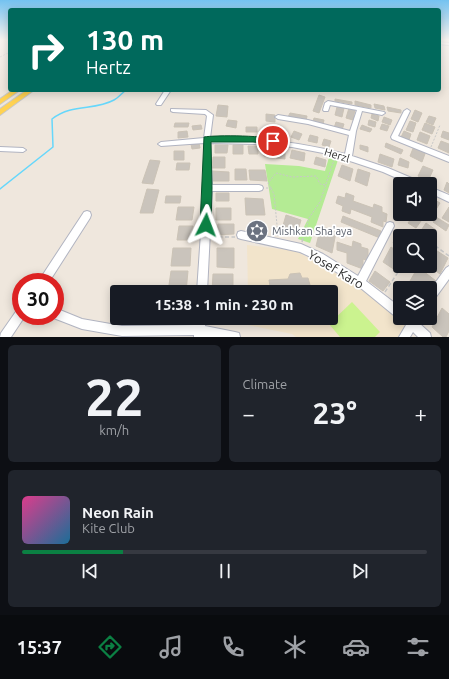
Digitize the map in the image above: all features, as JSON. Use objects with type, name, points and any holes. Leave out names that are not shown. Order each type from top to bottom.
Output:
[{"type":"main road","points":[[0,102],[14,92]]},
{"type":"main road","points":[[0,113],[28,92]]},
{"type":"street","points":[[159,104],[167,92]]},
{"type":"street","points":[[326,110],[328,100],[382,113]]},
{"type":"street","points":[[348,157],[352,134],[360,108]]},
{"type":"street","points":[[173,110],[209,113],[207,140],[208,188],[202,285]]},
{"type":"street","points":[[407,110],[394,137],[449,159]]},
{"type":"street","points":[[278,117],[308,122],[352,134]]},
{"type":"street","name":"Herzl","points":[[161,144],[207,140],[253,140],[303,145],[348,157],[402,177]]},
{"type":"street","points":[[0,149],[23,150]]},
{"type":"street","points":[[208,188],[259,188]]},
{"type":"street","points":[[437,193],[449,199]]},
{"type":"street","points":[[49,273],[87,214]]},
{"type":"street","points":[[360,282],[390,226]]},
{"type":"street","name":"Yosef Karo","points":[[241,235],[301,248],[320,257],[360,282],[393,307]]},
{"type":"street","points":[[437,288],[449,271]]},
{"type":"street","points":[[64,317],[82,324],[122,331],[235,337]]},
{"type":"street","points":[[5,337],[13,325]]},
{"type":"street","points":[[404,337],[410,325]]},
{"type":"street","points":[[416,325],[426,337]]},
{"type":"path","points":[[430,151],[440,125]]},
{"type":"path","points":[[301,248],[308,219],[320,202],[336,154]]},
{"type":"path","points":[[279,243],[275,207],[276,198],[274,188],[268,182],[276,173],[282,172],[291,177],[310,175],[316,176],[320,184],[326,185]]},
{"type":"path","points":[[259,188],[274,188]]},
{"type":"path","points":[[205,237],[236,237],[241,235]]},
{"type":"path","points":[[437,247],[449,256]]},
{"type":"path","points":[[381,298],[397,273]]},
{"type":"shaded area","points":[[247,245],[296,251],[358,286],[393,314],[393,325],[407,325],[413,330],[408,337],[296,337],[292,334],[248,325],[338,325],[338,285],[248,285]]},
{"type":"green space","points":[[330,154],[339,157],[310,243],[298,239],[308,219],[272,209],[265,164],[299,166],[325,171]]},
{"type":"green space","points":[[352,302],[380,332],[375,337],[340,337],[330,325],[338,325],[338,315]]},
{"type":"building","points":[[319,95],[325,97],[319,113],[313,111]]},
{"type":"building","points":[[335,99],[352,102],[352,104],[335,101]]},
{"type":"building","points":[[355,101],[371,105],[371,108],[355,105]]},
{"type":"building","points":[[374,104],[384,106],[385,110],[375,108]]},
{"type":"building","points":[[218,105],[228,106],[227,117],[216,116]]},
{"type":"building","points":[[337,107],[344,108],[342,117],[335,115]]},
{"type":"building","points":[[387,107],[401,110],[401,113],[388,111]]},
{"type":"building","points":[[349,108],[355,109],[353,120],[346,118]]},
{"type":"building","points":[[415,110],[422,113],[418,122],[411,119]]},
{"type":"building","points":[[290,113],[307,116],[306,121],[288,117]]},
{"type":"building","points":[[266,114],[275,115],[275,122],[266,121]]},
{"type":"building","points":[[372,114],[379,116],[378,121],[371,118]]},
{"type":"building","points":[[429,116],[436,118],[433,125],[426,122]]},
{"type":"building","points":[[384,117],[392,120],[390,125],[382,122]]},
{"type":"building","points":[[314,118],[324,120],[323,124],[313,122]]},
{"type":"building","points":[[228,120],[237,121],[236,128],[226,126]]},
{"type":"building","points":[[369,120],[376,122],[375,127],[368,125]]},
{"type":"building","points":[[410,121],[416,123],[413,132],[406,130]]},
{"type":"building","points":[[336,122],[344,124],[342,130],[334,128]]},
{"type":"building","points":[[175,123],[189,123],[188,127],[174,127]]},
{"type":"building","points":[[425,123],[435,127],[432,134],[422,130]]},
{"type":"building","points":[[382,124],[389,126],[387,131],[380,129]]},
{"type":"building","points":[[201,125],[202,129],[193,130],[192,126]]},
{"type":"building","points":[[362,125],[372,129],[370,132],[360,129]]},
{"type":"building","points":[[246,127],[257,127],[257,132],[246,132]]},
{"type":"building","points":[[187,131],[188,137],[178,138],[178,132]]},
{"type":"building","points":[[294,131],[302,134],[299,140],[291,137]]},
{"type":"building","points":[[404,131],[411,134],[409,140],[401,137]]},
{"type":"building","points":[[443,131],[449,133],[449,140],[441,137]]},
{"type":"building","points":[[268,132],[280,133],[279,137],[268,135]]},
{"type":"building","points":[[420,132],[430,136],[427,144],[417,140]]},
{"type":"building","points":[[310,135],[318,137],[317,143],[308,141]]},
{"type":"building","points":[[324,139],[331,141],[329,147],[322,145]]},
{"type":"building","points":[[441,141],[449,144],[449,153],[438,148]]},
{"type":"building","points":[[199,143],[200,148],[192,149],[191,144]]},
{"type":"building","points":[[386,143],[403,150],[401,154],[385,147]]},
{"type":"building","points":[[215,145],[228,145],[227,153],[215,153]]},
{"type":"building","points":[[233,145],[243,145],[243,154],[233,154]]},
{"type":"building","points":[[360,145],[368,147],[368,152],[360,149]]},
{"type":"building","points":[[248,146],[258,146],[258,154],[249,154]]},
{"type":"building","points":[[263,146],[271,146],[273,156],[264,156]]},
{"type":"building","points":[[414,146],[426,151],[422,162],[410,156]]},
{"type":"building","points":[[277,147],[285,148],[285,159],[276,158]]},
{"type":"building","points":[[292,150],[305,153],[304,161],[290,158]]},
{"type":"building","points":[[174,151],[184,151],[184,160],[174,160]]},
{"type":"building","points":[[380,154],[394,159],[392,167],[378,162]]},
{"type":"building","points":[[213,157],[225,157],[225,168],[212,168]]},
{"type":"building","points":[[316,157],[326,160],[325,167],[314,164]]},
{"type":"building","points":[[400,158],[409,162],[408,168],[398,165]]},
{"type":"building","points":[[150,160],[160,161],[153,184],[142,183]]},
{"type":"building","points":[[177,163],[190,163],[189,170],[176,170]]},
{"type":"building","points":[[342,165],[353,169],[350,181],[338,176]]},
{"type":"building","points":[[423,166],[433,170],[430,177],[418,176]]},
{"type":"building","points":[[235,169],[246,169],[247,180],[235,180]]},
{"type":"building","points":[[358,169],[370,173],[367,186],[355,181]]},
{"type":"building","points":[[249,170],[265,170],[267,181],[250,180]]},
{"type":"building","points":[[212,171],[229,172],[229,181],[211,181]]},
{"type":"building","points":[[447,182],[449,184],[449,193],[444,190]]},
{"type":"building","points":[[147,189],[159,190],[153,213],[140,213]]},
{"type":"building","points":[[216,193],[229,193],[229,201],[216,201]]},
{"type":"building","points":[[346,193],[354,196],[353,201],[373,208],[374,204],[382,207],[382,212],[387,214],[386,222],[383,221],[383,227],[371,222],[372,217],[351,209],[350,214],[342,211],[343,206],[336,203],[338,196],[345,198]]},
{"type":"building","points":[[166,196],[181,196],[180,203],[165,203]]},
{"type":"building","points":[[245,198],[263,199],[265,215],[246,215]]},
{"type":"building","points":[[178,207],[194,207],[192,220],[176,220]]},
{"type":"building","points":[[449,207],[449,222],[442,218]]},
{"type":"building","points":[[216,208],[231,208],[231,220],[216,220]]},
{"type":"building","points":[[286,215],[301,220],[297,234],[282,229]]},
{"type":"building","points":[[343,216],[381,231],[380,238],[341,222]]},
{"type":"building","points":[[437,218],[449,225],[446,231],[433,222],[437,221]]},
{"type":"building","points":[[409,221],[421,221],[416,228],[408,223]]},
{"type":"building","points":[[426,223],[435,229],[422,229]]},
{"type":"building","points":[[218,224],[234,224],[234,234],[217,235]]},
{"type":"building","points":[[179,226],[193,226],[192,240],[177,240]]},
{"type":"building","points":[[321,226],[336,232],[332,253],[316,246]]},
{"type":"building","points":[[353,241],[361,244],[361,247],[368,249],[368,261],[363,259],[363,269],[347,263],[347,253],[337,250],[337,242],[352,247]]},
{"type":"building","points":[[391,247],[393,248],[393,269],[383,262]]},
{"type":"building","points":[[173,248],[191,248],[190,266],[171,266]]},
{"type":"building","points":[[217,248],[234,248],[234,268],[217,267]]},
{"type":"building","points":[[437,251],[448,258],[440,274],[437,272]]},
{"type":"building","points":[[171,271],[188,271],[187,285],[169,285]]},
{"type":"building","points":[[375,271],[390,282],[383,291],[369,281]]},
{"type":"building","points":[[300,273],[302,278],[308,278],[310,285],[270,285],[269,280],[288,279],[290,274]]},
{"type":"building","points":[[415,273],[426,273],[436,281],[410,281]]},
{"type":"building","points":[[213,274],[233,274],[233,285],[212,285]]},
{"type":"building","points":[[442,308],[449,314],[449,331],[446,337],[443,337],[432,327],[433,325],[437,325],[437,318]]},
{"type":"waterway","points":[[0,189],[53,147],[52,119],[68,111],[106,103],[116,99],[124,92]]},
{"type":"place","name":"Mishkan Sha'aya","points":[[257,231]]},
{"type":"route","points":[[206,225],[208,188],[207,140],[273,141]]}]
